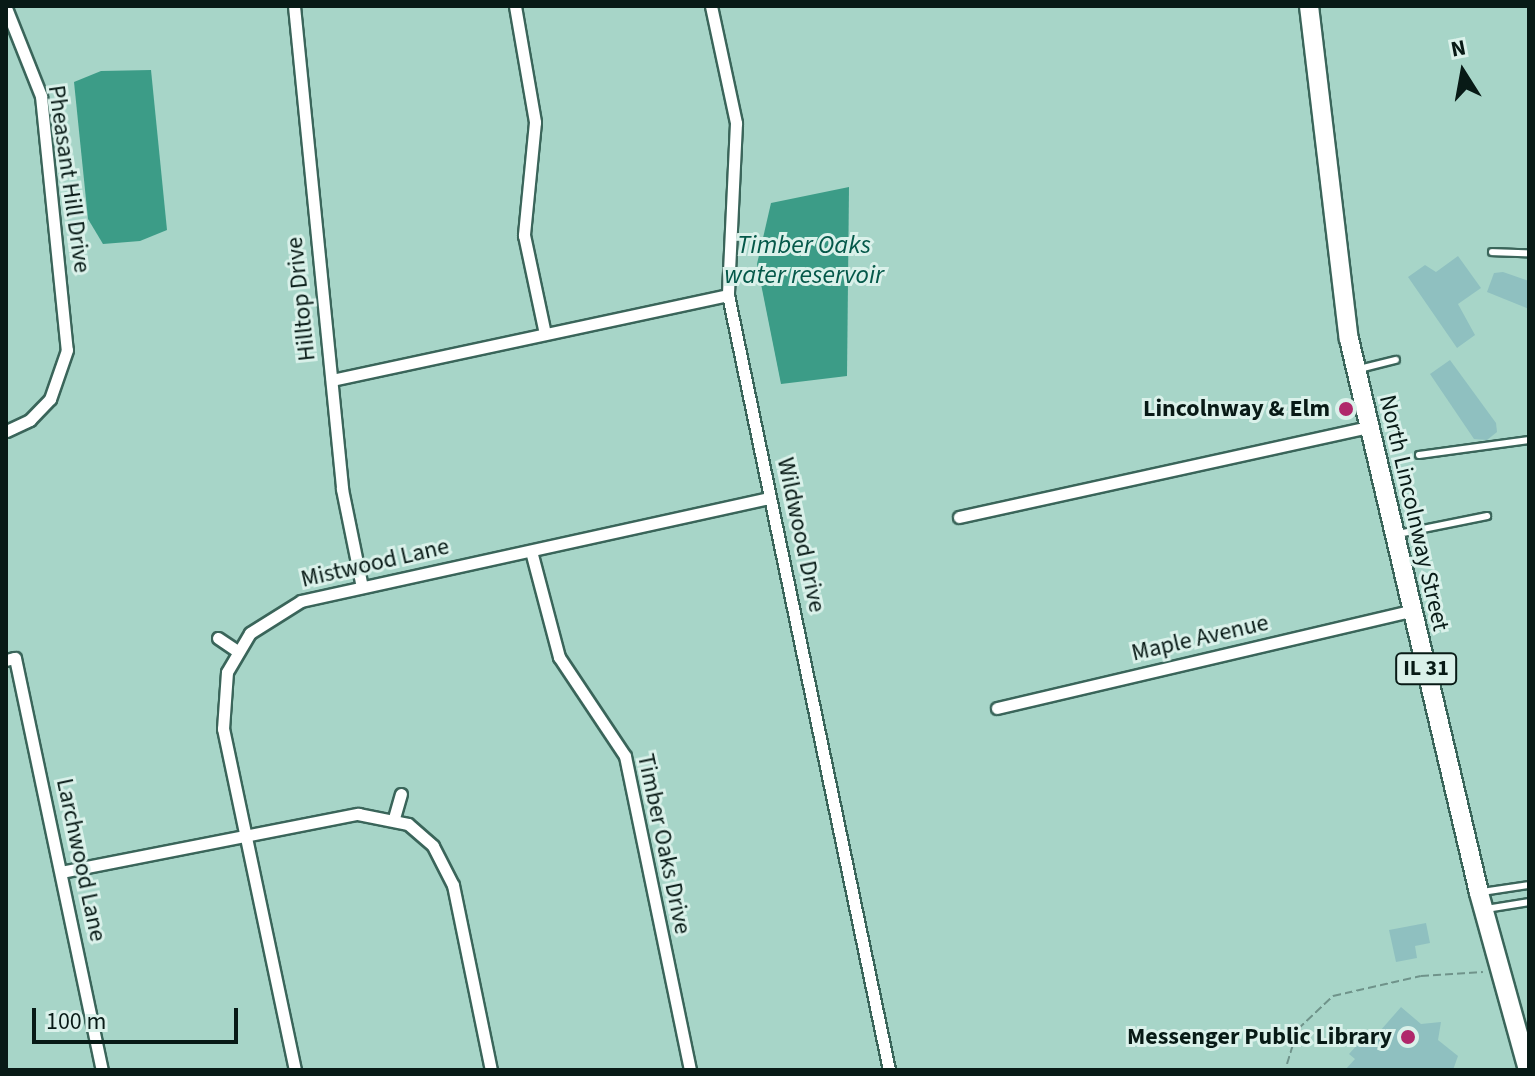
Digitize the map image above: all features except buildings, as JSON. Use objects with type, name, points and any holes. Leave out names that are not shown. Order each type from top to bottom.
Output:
[{"type":"main road","name":"North Lincolnway Street","points":[[1309,6],[1356,369],[1481,901],[1528,1070]]},
{"type":"street","name":"Hilltop Drive","points":[[294,6],[342,489],[362,587]]},
{"type":"street","points":[[515,6],[535,122],[524,235],[545,334]]},
{"type":"street","name":"Wildwood Drive","points":[[711,6],[736,123],[728,295],[889,1070]]},
{"type":"street","name":"Pheasant Hill Drive","points":[[6,8],[41,96],[67,350],[50,399],[30,420],[6,431]]},
{"type":"street","points":[[332,380],[728,295]]},
{"type":"street","points":[[959,517],[1368,427]]},
{"type":"street","name":"Mistwood Lane","points":[[295,1070],[222,711],[237,651],[272,614],[362,587],[770,498]]},
{"type":"street","name":"Timber Oaks Drive","points":[[531,551],[559,657],[625,756],[690,1070]]},
{"type":"street","name":"Maple Avenue","points":[[997,708],[1412,611]]},
{"type":"street","points":[[218,638],[237,651]]},
{"type":"street","name":"Larchwood Lane","points":[[11,659],[61,872],[102,1070]]},
{"type":"street","points":[[394,818],[401,794]]},
{"type":"street","points":[[61,872],[358,814],[394,818],[433,846],[453,885],[491,1070]]},
{"type":"lane","points":[[1492,252],[1529,253]]},
{"type":"lane","points":[[1356,369],[1396,360]]},
{"type":"lane","points":[[1419,455],[1529,440]]},
{"type":"lane","points":[[1394,534],[1487,516]]},
{"type":"lane","points":[[1481,901],[1529,885]]},
{"type":"lane","points":[[1481,901],[1529,902]]},
{"type":"path","points":[[1287,1064],[1298,1029],[1333,996],[1421,976],[1485,972]]},
{"type":"water","points":[[151,70],[167,230],[140,241],[103,244],[88,219],[74,82],[101,71]]},
{"type":"water","name":"Timber Oaks water reservoir","points":[[849,187],[847,376],[781,384],[757,264],[771,203]]},
{"type":"place","name":"Lincolnway & Elm","points":[[1346,409]]},
{"type":"place","name":"Messenger Public Library","points":[[1408,1037]]}]
